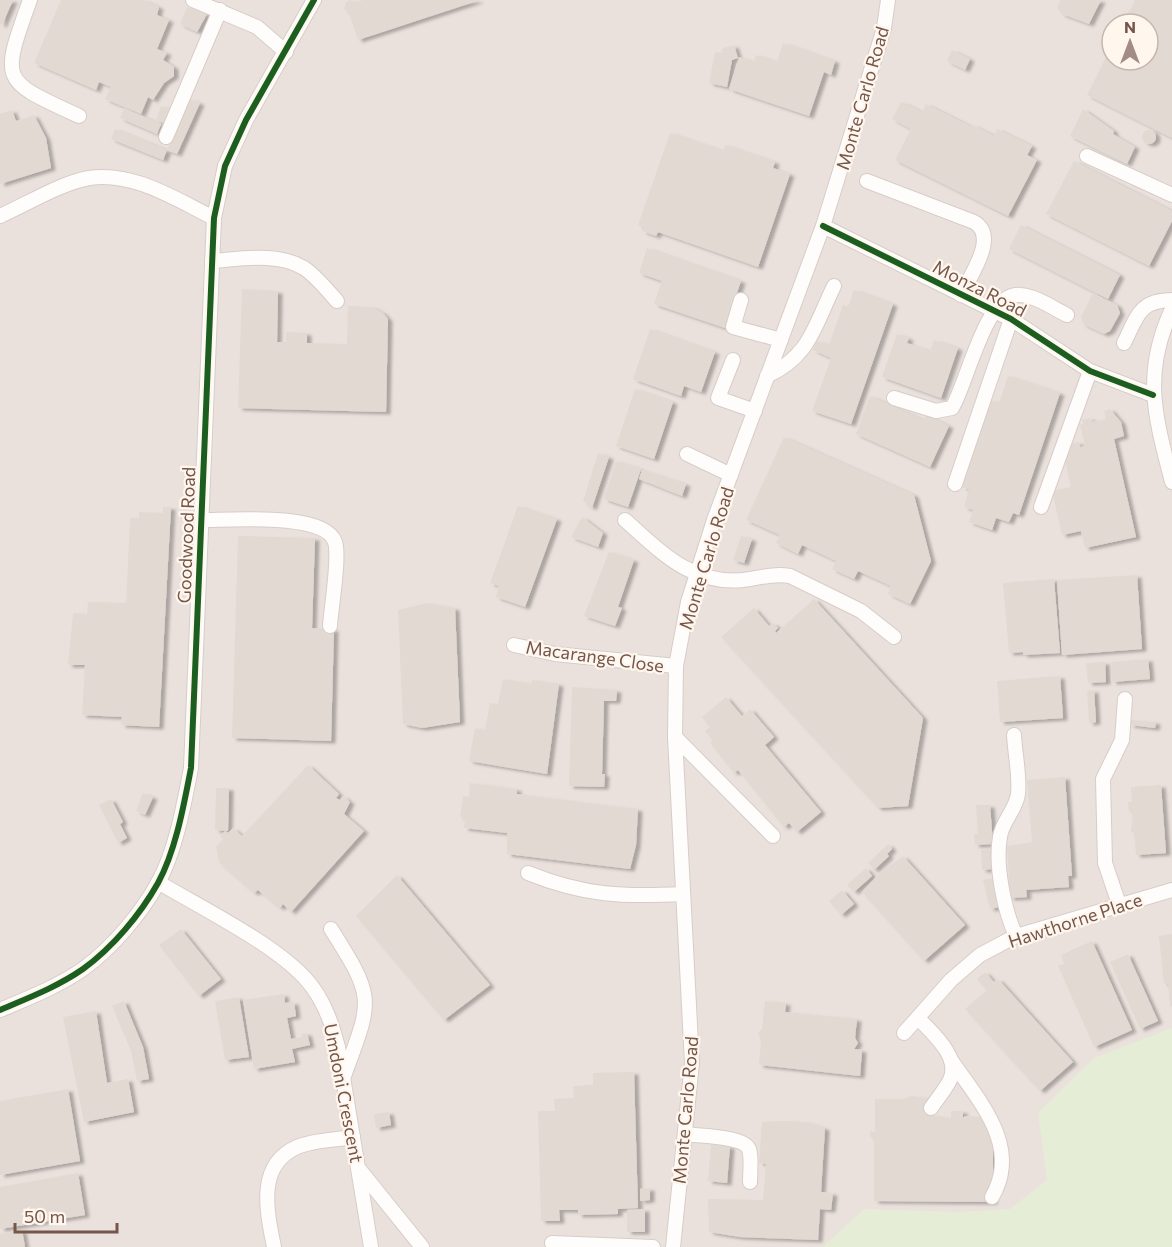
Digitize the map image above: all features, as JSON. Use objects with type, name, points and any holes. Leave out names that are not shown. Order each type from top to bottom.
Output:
[{"type":"street","points":[[30,0],[10,46],[8,64],[12,77],[20,87],[80,116]]},
{"type":"street","points":[[193,0],[257,27],[286,52]]},
{"type":"street","name":"Goodwood Road","points":[[0,1010],[53,988],[83,969],[119,936],[158,882],[181,819],[191,768],[214,218],[225,166],[246,120],[314,0]]},
{"type":"street","name":"Monte Carlo Road","points":[[672,1247],[692,1063],[675,738],[676,666],[688,603],[714,520],[823,226],[884,28],[888,0]]},
{"type":"street","points":[[166,136],[220,10]]},
{"type":"street","points":[[1087,156],[1172,195]]},
{"type":"street","points":[[0,216],[68,185],[88,178],[108,177],[128,180],[154,189],[214,218]]},
{"type":"street","points":[[867,180],[974,222],[982,228],[985,234],[983,246],[961,295]]},
{"type":"street","name":"Monza Road","points":[[823,226],[1011,319],[1090,371],[1153,394]]},
{"type":"street","points":[[212,261],[255,258],[293,263],[305,269],[337,301]]},
{"type":"street","points":[[767,376],[786,367],[802,353],[834,286]]},
{"type":"street","points":[[894,398],[936,411],[952,408],[981,337],[1001,302],[1009,296],[1021,295],[1067,315]]},
{"type":"street","points":[[741,300],[733,327],[781,340]]},
{"type":"street","points":[[1124,343],[1136,319],[1153,300],[1172,300]]},
{"type":"street","points":[[1172,309],[1161,333],[1153,370],[1153,394],[1172,482]]},
{"type":"street","points":[[955,484],[1011,319]]},
{"type":"street","points":[[733,360],[718,398],[755,411]]},
{"type":"street","points":[[1041,507],[1090,371]]},
{"type":"street","points":[[687,454],[732,475]]},
{"type":"street","points":[[202,520],[290,521],[327,531],[332,536],[336,549],[330,626]]},
{"type":"street","points":[[625,520],[674,564],[698,574],[742,580],[778,574],[790,576],[861,611],[894,637]]},
{"type":"street","name":"Macarange Close","points":[[514,645],[555,654],[676,666]]},
{"type":"street","points":[[1119,904],[1105,863],[1103,779],[1122,740],[1125,699]]},
{"type":"street","points":[[1014,735],[1018,791],[1016,802],[1000,836],[1001,878],[1008,919],[1016,936]]},
{"type":"street","points":[[675,738],[773,836]]},
{"type":"street","points":[[528,873],[578,891],[598,894],[683,894]]},
{"type":"street","name":"Umdoni Crescent","points":[[158,882],[291,964],[313,987],[330,1016],[343,1078],[371,1247]]},
{"type":"street","name":"Hawthorne Place","points":[[904,1033],[951,980],[980,955],[1016,936],[1172,890]]},
{"type":"street","points":[[331,929],[355,967],[366,994],[364,1020],[343,1078]]},
{"type":"street","points":[[918,1019],[943,1044],[998,1131],[1002,1156],[1001,1182],[992,1197]]},
{"type":"street","points":[[931,1108],[951,1077],[951,1060]]},
{"type":"street","points":[[685,1134],[725,1138],[744,1143],[749,1149],[750,1182]]},
{"type":"street","points":[[274,1247],[266,1194],[271,1170],[283,1155],[299,1146],[353,1137]]},
{"type":"street","points":[[358,1167],[422,1247]]},
{"type":"street","points":[[552,1244],[653,1247]]},
{"type":"shaded area","points":[[0,0],[1172,0],[1172,1247],[0,1247]]},
{"type":"green space","points":[[1172,1028],[1172,1247],[823,1247],[864,1209],[958,1212],[1010,1209],[1047,1180],[1038,1113],[1094,1058]]},
{"type":"building","points":[[0,0],[13,0],[2,25],[0,24]]},
{"type":"building","points":[[61,0],[143,0],[159,7],[157,15],[169,20],[157,49],[167,53],[163,60],[174,67],[174,76],[164,83],[153,100],[148,97],[141,114],[105,99],[111,87],[99,82],[96,90],[34,63]]},
{"type":"building","points":[[349,0],[356,2],[363,0],[480,0],[358,40],[349,13],[344,9]]},
{"type":"building","points":[[1061,0],[1101,0],[1089,24],[1062,14],[1057,8]]},
{"type":"building","points":[[1135,0],[1172,0],[1172,138],[1087,95],[1100,69],[1100,72],[1160,72],[1160,12],[1129,12]]},
{"type":"building","points":[[187,7],[207,14],[197,32],[180,24]]},
{"type":"building","points":[[783,43],[835,61],[831,75],[824,72],[809,116],[729,89],[739,57],[754,62],[756,55],[777,62]]},
{"type":"building","points":[[734,45],[738,58],[732,60],[727,87],[709,83],[715,52],[723,53],[721,49]]},
{"type":"building","points":[[952,50],[970,59],[965,70],[947,61]]},
{"type":"building","points":[[190,99],[200,103],[177,154],[167,150]]},
{"type":"building","points":[[901,102],[922,112],[926,104],[994,136],[997,129],[1032,146],[1027,155],[1037,160],[1008,216],[895,160],[911,129],[892,119]]},
{"type":"building","points":[[161,106],[171,110],[165,123],[156,120]]},
{"type":"building","points":[[124,108],[161,124],[157,134],[120,118]]},
{"type":"building","points":[[1083,109],[1114,131],[1113,134],[1135,147],[1127,164],[1070,136]]},
{"type":"building","points":[[12,110],[16,121],[34,115],[46,138],[51,168],[0,184],[0,114]]},
{"type":"building","points":[[115,129],[167,150],[163,160],[111,139]]},
{"type":"building","points":[[1146,130],[1152,130],[1156,137],[1152,144],[1146,144],[1142,140],[1142,134]]},
{"type":"building","points":[[670,133],[723,151],[725,145],[775,162],[773,168],[790,174],[758,267],[658,232],[656,236],[642,231],[644,227],[638,225]]},
{"type":"building","points":[[1074,161],[1172,211],[1172,221],[1149,266],[1046,214]]},
{"type":"building","points":[[1021,225],[1120,275],[1108,299],[1009,249]]},
{"type":"building","points":[[647,248],[741,281],[725,328],[654,304],[662,281],[639,273]]},
{"type":"building","points":[[242,289],[278,291],[277,342],[286,342],[286,332],[307,333],[307,343],[347,344],[348,306],[372,307],[383,313],[388,319],[386,412],[238,408]]},
{"type":"building","points":[[854,290],[893,304],[851,424],[812,411],[831,358],[813,350],[816,341],[829,345],[843,305],[848,307]]},
{"type":"building","points":[[1093,293],[1117,305],[1120,313],[1110,331],[1104,334],[1083,324],[1081,317]]},
{"type":"building","points":[[650,329],[715,352],[701,392],[684,386],[681,396],[633,379]]},
{"type":"building","points":[[897,334],[909,338],[907,343],[930,351],[934,340],[958,348],[941,398],[882,377]]},
{"type":"building","points":[[1008,376],[1060,393],[1019,515],[1013,513],[1009,522],[996,518],[992,530],[969,522],[973,510],[964,507],[969,489],[962,487],[991,400],[999,403]]},
{"type":"building","points":[[635,389],[673,402],[654,459],[616,446]]},
{"type":"building","points":[[870,396],[923,420],[926,415],[949,426],[930,467],[856,434]]},
{"type":"building","points":[[1110,409],[1121,422],[1124,436],[1114,439],[1136,537],[1085,548],[1081,531],[1062,535],[1052,491],[1071,487],[1063,451],[1071,449],[1070,444],[1079,442],[1080,447],[1085,446],[1080,425],[1083,424],[1082,420],[1091,418],[1092,422],[1106,419],[1104,411]]},
{"type":"building","points":[[784,437],[914,495],[931,561],[910,604],[888,594],[891,586],[858,571],[854,579],[832,569],[836,561],[802,545],[798,554],[776,543],[780,535],[746,520]]},
{"type":"building","points":[[598,453],[609,457],[592,508],[583,501]]},
{"type":"building","points":[[616,461],[641,469],[628,507],[604,499]]},
{"type":"building","points":[[642,470],[686,484],[682,496],[639,479]]},
{"type":"building","points":[[518,506],[557,519],[525,607],[496,597],[499,586],[490,583]]},
{"type":"building","points":[[163,507],[171,507],[159,727],[121,725],[122,717],[82,715],[85,665],[68,665],[73,613],[87,614],[88,602],[126,603],[130,518],[139,518],[139,512],[163,513]]},
{"type":"building","points":[[582,517],[603,533],[598,547],[571,537]]},
{"type":"building","points":[[238,536],[315,538],[312,628],[334,629],[331,741],[232,738]]},
{"type":"building","points":[[741,536],[752,539],[744,563],[733,560]]},
{"type":"building","points":[[609,552],[634,560],[618,607],[622,608],[615,626],[584,616]]},
{"type":"building","points":[[1137,575],[1142,649],[1062,655],[1057,580]]},
{"type":"building","points":[[1054,579],[1060,653],[1023,655],[1023,652],[1009,653],[1003,583]]},
{"type":"building","points":[[814,599],[923,718],[908,806],[878,808],[721,637],[754,608],[769,626],[773,623],[778,628],[776,633]]},
{"type":"building","points":[[426,603],[455,608],[460,722],[422,728],[403,724],[398,610]]},
{"type":"building","points":[[1148,659],[1150,679],[1112,682],[1111,662]]},
{"type":"building","points":[[1105,662],[1106,682],[1088,683],[1086,663]]},
{"type":"building","points":[[1060,676],[1063,718],[1000,722],[997,681]]},
{"type":"building","points":[[503,679],[531,684],[532,680],[559,684],[547,774],[469,761],[475,728],[485,730],[490,703],[498,704]]},
{"type":"building","points":[[572,687],[617,690],[616,701],[604,701],[602,774],[605,774],[604,787],[569,786]]},
{"type":"building","points":[[1094,690],[1096,722],[1089,723],[1087,691]]},
{"type":"building","points":[[726,697],[742,716],[750,709],[774,737],[765,745],[821,812],[797,832],[789,823],[784,827],[738,770],[734,773],[710,743],[713,740],[705,731],[710,727],[702,717]]},
{"type":"building","points":[[1131,720],[1156,722],[1155,728],[1130,725]]},
{"type":"building","points":[[308,765],[339,794],[336,798],[340,800],[343,796],[350,802],[344,814],[364,831],[291,912],[283,904],[280,908],[258,890],[254,893],[219,862],[216,846],[223,839],[220,836],[225,831],[228,833],[233,828],[242,836]]},
{"type":"building","points":[[1065,777],[1072,876],[1068,876],[1069,887],[1026,890],[1027,897],[1010,898],[1007,846],[1032,842],[1027,780]]},
{"type":"building","points":[[470,783],[517,789],[517,794],[638,809],[636,845],[630,869],[507,854],[507,833],[464,828],[465,818],[460,817],[463,796],[469,797]]},
{"type":"building","points":[[1161,785],[1166,853],[1136,855],[1134,832],[1131,832],[1133,812],[1129,812],[1128,802],[1132,802],[1131,787]]},
{"type":"building","points":[[216,788],[229,788],[228,831],[215,830]]},
{"type":"building","points":[[143,793],[153,797],[145,815],[136,811]]},
{"type":"building","points":[[111,799],[123,822],[120,824],[127,838],[118,843],[99,805]]},
{"type":"building","points":[[976,805],[990,805],[993,844],[975,845],[974,834],[978,834]]},
{"type":"building","points":[[888,844],[892,849],[887,854],[889,856],[874,870],[868,863]]},
{"type":"building","points":[[990,849],[992,869],[982,870],[981,850]]},
{"type":"building","points":[[903,856],[965,925],[924,961],[862,892],[880,873]]},
{"type":"building","points":[[866,868],[872,876],[854,892],[847,885]]},
{"type":"building","points":[[397,875],[490,985],[444,1020],[356,916]]},
{"type":"building","points":[[993,878],[999,907],[990,909],[983,880]]},
{"type":"building","points":[[842,890],[854,904],[841,915],[829,901]]},
{"type":"building","points":[[181,929],[221,979],[199,996],[159,945]]},
{"type":"building","points":[[1172,934],[1172,1006],[1170,1006],[1168,984],[1164,984],[1159,936]]},
{"type":"building","points":[[1092,941],[1132,1030],[1094,1047],[1058,966],[1064,964],[1061,955]]},
{"type":"building","points":[[1128,954],[1158,1021],[1140,1029],[1110,962]]},
{"type":"building","points":[[985,972],[994,982],[998,979],[1073,1062],[1040,1091],[965,1009],[987,990],[977,979]]},
{"type":"building","points":[[284,994],[285,1003],[294,1002],[296,1016],[287,1018],[291,1039],[302,1037],[301,1034],[307,1033],[310,1045],[292,1049],[295,1062],[254,1069],[243,1000]]},
{"type":"building","points":[[239,997],[249,1057],[225,1060],[215,1001]]},
{"type":"building","points":[[124,1001],[143,1047],[149,1079],[137,1081],[131,1051],[112,1006]]},
{"type":"building","points":[[765,1001],[786,1003],[785,1012],[857,1019],[855,1038],[858,1043],[854,1049],[862,1050],[860,1076],[759,1065],[761,1041],[758,1033],[762,1029]]},
{"type":"building","points":[[96,1011],[107,1083],[128,1079],[134,1112],[84,1122],[63,1017]]},
{"type":"building","points":[[634,1072],[638,1208],[618,1209],[618,1214],[578,1215],[578,1210],[559,1210],[560,1221],[541,1221],[538,1111],[555,1111],[554,1099],[574,1098],[573,1086],[593,1085],[593,1073]]},
{"type":"building","points":[[68,1089],[80,1161],[0,1175],[0,1101]]},
{"type":"building","points":[[911,1096],[928,1098],[928,1115],[951,1118],[951,1111],[963,1111],[963,1118],[965,1116],[993,1118],[993,1202],[874,1201],[874,1137],[870,1137],[870,1131],[875,1132],[875,1099],[904,1099]]},
{"type":"building","points":[[389,1112],[391,1125],[376,1128],[374,1114]]},
{"type":"building","points":[[762,1122],[806,1122],[825,1128],[821,1192],[833,1193],[831,1210],[820,1209],[818,1240],[740,1237],[709,1232],[708,1199],[763,1200],[766,1164],[759,1163]]},
{"type":"building","points":[[711,1145],[730,1146],[727,1183],[708,1181]]},
{"type":"building","points":[[78,1173],[85,1215],[0,1229],[0,1187]]},
{"type":"building","points":[[650,1188],[650,1200],[640,1201],[640,1189]]},
{"type":"building","points":[[645,1209],[645,1232],[627,1232],[627,1210]]},
{"type":"building","points":[[22,1230],[25,1247],[0,1247],[0,1234]]},
{"type":"cycle path","points":[[0,1010],[63,981],[83,969],[104,951],[125,930],[151,895],[175,842],[191,768],[214,218],[225,166],[246,120],[314,0]]},
{"type":"cycle path","points":[[823,226],[1011,319],[1090,371],[1153,395]]}]
